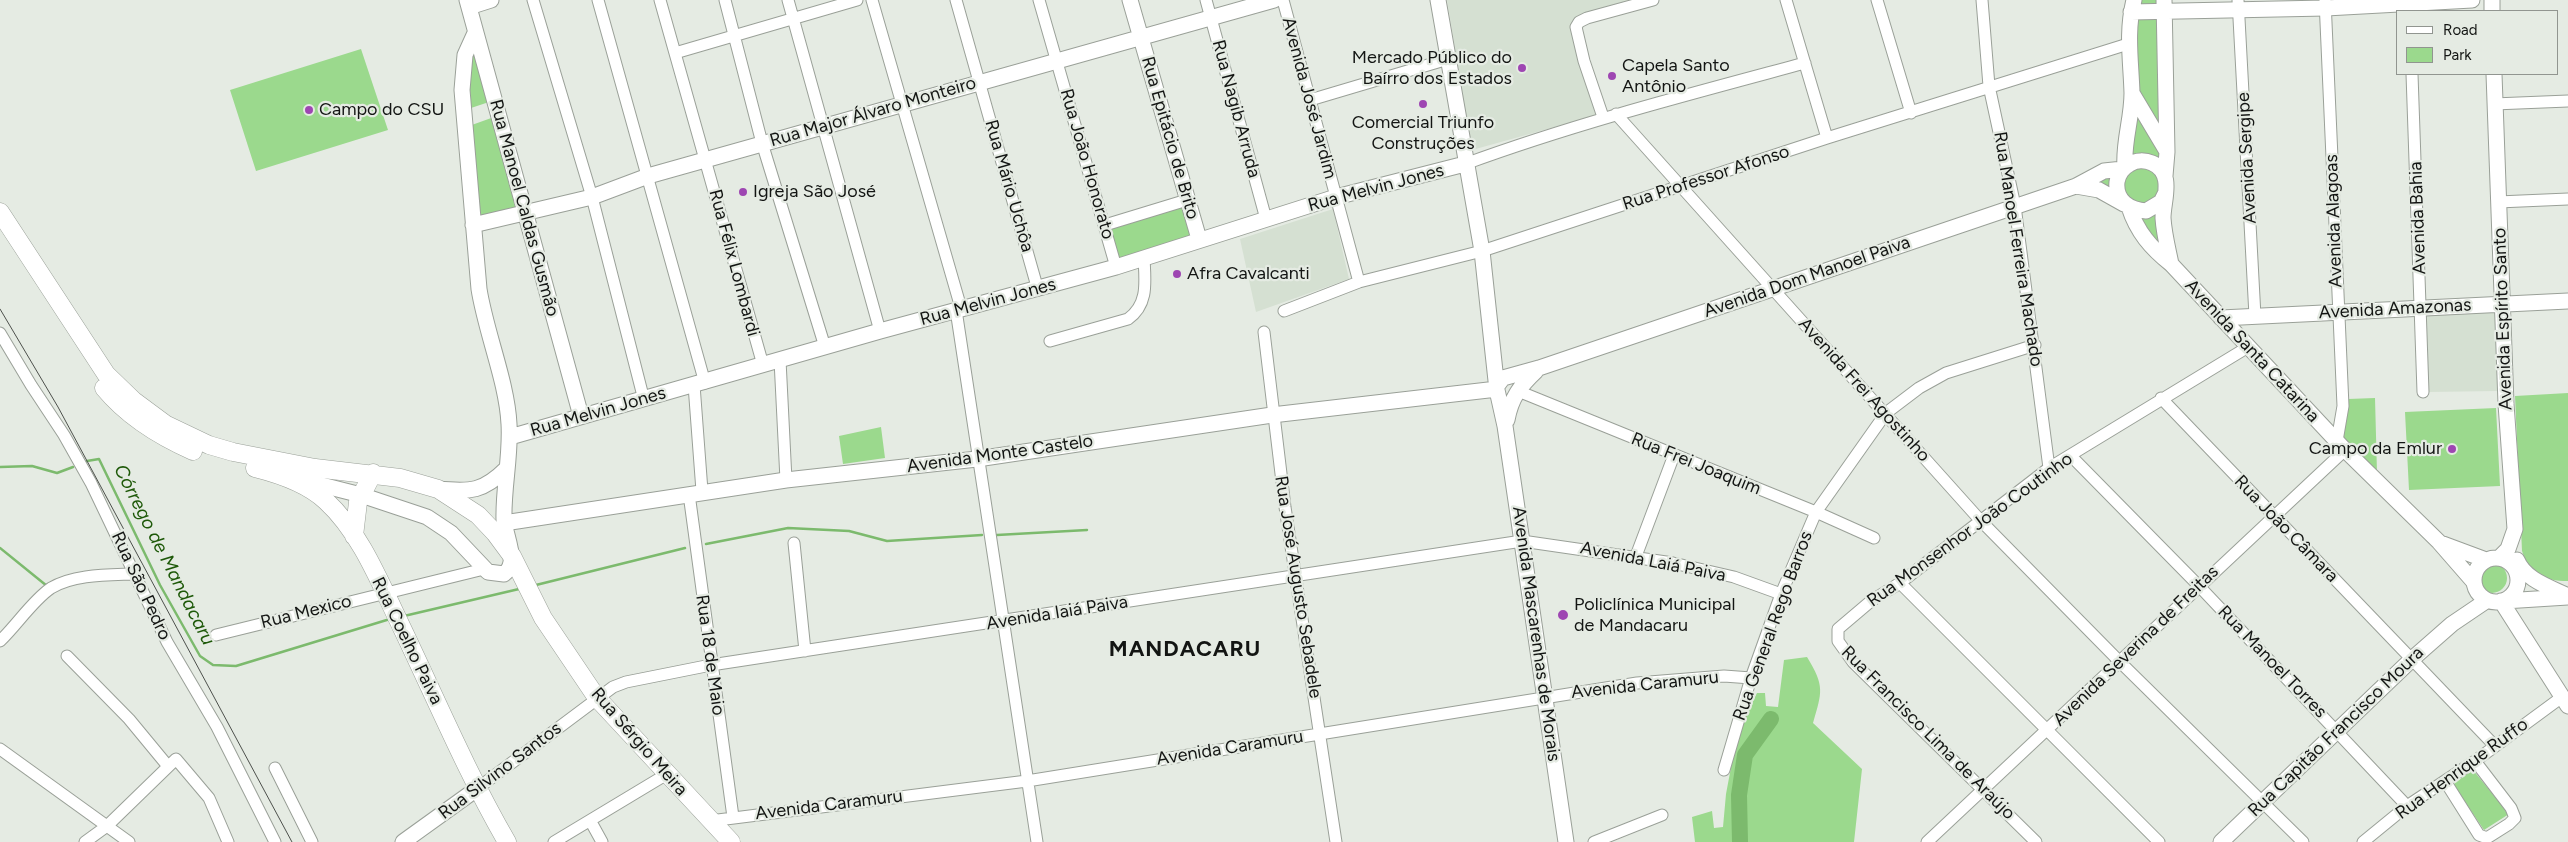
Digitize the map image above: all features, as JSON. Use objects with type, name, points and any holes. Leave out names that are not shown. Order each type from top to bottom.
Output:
[{"type":"main road","points":[[468,3],[491,0]]},
{"type":"main road","name":"Rua Epitácio de Brito","points":[[1130,0],[1199,239]]},
{"type":"main road","name":"Rua Major Álvaro Monteiro","points":[[473,224],[592,197],[648,176],[762,143],[1274,0]]},
{"type":"main road","points":[[1438,0],[1465,164],[1482,251],[1494,353],[1507,388]]},
{"type":"main road","points":[[2132,6],[2239,4],[2410,5],[2472,0]]},
{"type":"main road","name":"Rua Manoel Caldas Gusmão","points":[[468,3],[581,416]]},
{"type":"main road","name":"Avenida Santa Catarina","points":[[2132,6],[2128,44],[2132,93],[2124,168],[2117,183],[2120,198],[2149,245],[2171,264],[2341,445],[2440,542],[2474,584],[2478,594],[2497,601],[2515,592],[2517,574],[2510,564],[2440,542]]},
{"type":"main road","name":"Avenida Santa Catarina","points":[[2164,6],[2167,152],[2164,227],[2171,264]]},
{"type":"main road","points":[[272,472],[361,495],[418,514],[435,522],[451,533],[484,569],[495,574],[504,574],[511,567],[512,556],[504,523],[510,437],[508,407],[483,315],[473,224],[462,77],[465,55],[475,33]]},
{"type":"main road","name":"Avenida Espírito Santo","points":[[2492,559],[2508,548],[2515,529],[2506,404],[2494,75]]},
{"type":"main road","points":[[2132,93],[2167,152]]},
{"type":"main road","points":[[2124,168],[2130,163],[2144,160],[2157,165],[2165,176]]},
{"type":"main road","name":"Rua Melvin Jones","points":[[510,437],[959,309],[1038,290],[1336,197],[1465,164]]},
{"type":"main road","name":"Avenida Dom Manoel Paiva","points":[[1507,388],[1539,368],[2076,186],[2104,171],[2124,168]]},
{"type":"main road","name":"Avenida Dom Manoel Paiva","points":[[2076,186],[2099,190],[2126,205]]},
{"type":"main road","points":[[2126,205],[2146,211],[2161,202],[2165,194]]},
{"type":"main road","name":"Rua Sérgio Meira","points":[[0,212],[106,374],[134,401],[165,424],[209,445],[233,452],[315,468],[400,478],[438,489],[478,515],[495,533],[512,556],[544,618],[597,698],[731,842]]},
{"type":"main road","name":"Rua Coelho Paiva","points":[[0,233],[90,371],[128,414],[170,441],[204,456],[272,472],[313,491],[327,501],[354,536],[385,593],[478,788],[507,842]]},
{"type":"main road","name":"Avenida Amazonas","points":[[2221,318],[2421,306],[2568,301]]},
{"type":"main road","name":"Avenida Monte Castelo","points":[[504,523],[696,492],[977,458],[1272,415],[1507,388]]},
{"type":"main road","name":"Avenida Mascarenhas de Morais","points":[[1507,388],[1505,426],[1566,842]]},
{"type":"main road","points":[[438,489],[463,491],[481,489],[507,468]]},
{"type":"main road","points":[[354,536],[356,512],[361,495],[373,474]]},
{"type":"main road","points":[[2515,529],[2516,550],[2521,569],[2538,582],[2568,596]]},
{"type":"main road","points":[[2452,624],[2474,584],[2475,571],[2492,559]]},
{"type":"main road","points":[[2452,624],[2497,601],[2568,596]]},
{"type":"main road","points":[[2497,601],[2565,701]]},
{"type":"main road","name":"Rua Capitão Francisco Moura","points":[[2220,842],[2411,660],[2452,624]]},
{"type":"main road","name":"Rua Silvino Santos","points":[[403,842],[478,788]]},
{"type":"street","points":[[533,0],[592,197],[644,400]]},
{"type":"street","name":"Rua 18 de Maio","points":[[598,0],[648,176],[700,384],[696,492],[711,665],[733,817]]},
{"type":"street","name":"Rua Félix Lombardi","points":[[660,0],[763,366]]},
{"type":"street","points":[[725,0],[762,143],[825,347]]},
{"type":"street","points":[[788,0],[880,331]]},
{"type":"street","points":[[675,53],[857,0]]},
{"type":"street","points":[[872,0],[959,309],[977,458],[1004,622],[1036,842]]},
{"type":"street","name":"Rua Mário Uchôa","points":[[956,0],[1038,290]]},
{"type":"street","name":"Rua João Honorato","points":[[1039,0],[1116,267]]},
{"type":"street","name":"Rua Nagib Arruda","points":[[1206,0],[1266,219]]},
{"type":"street","name":"Avenida José Jardim","points":[[1283,0],[1359,282]]},
{"type":"street","points":[[1603,118],[1584,61],[1577,31],[1579,22],[1653,0]]},
{"type":"street","points":[[1786,0],[1827,138]]},
{"type":"street","points":[[1877,0],[1911,112]]},
{"type":"street","name":"Rua Manoel Ferreira Machado","points":[[1982,0],[1990,86],[2015,206],[2035,345],[2049,468]]},
{"type":"street","name":"Avenida Sergipe","points":[[2239,4],[2255,316]]},
{"type":"street","name":"Avenida Alagoas","points":[[2326,4],[2337,311],[2343,406],[2341,445]]},
{"type":"street","name":"Rua Professor Afonso","points":[[1284,310],[1359,282],[1482,251],[1827,138],[2128,44]]},
{"type":"street","points":[[1310,100],[1448,59]]},
{"type":"street","points":[[1465,164],[1540,137],[1616,114],[1805,63]]},
{"type":"street","name":"Avenida Bahia","points":[[2412,75],[2423,392]]},
{"type":"street","points":[[2494,104],[2568,101]]},
{"type":"street","name":"Avenida Frei Agostinho","points":[[1616,114],[1679,187],[1886,413],[1980,520],[2119,661],[2303,842]]},
{"type":"street","points":[[1105,225],[1187,200]]},
{"type":"street","points":[[2498,202],[2568,200]]},
{"type":"street","points":[[1050,341],[1128,319],[1138,312],[1144,291],[1144,258]]},
{"type":"street","name":"Rua José Augusto Sebadele","points":[[1264,332],[1272,415],[1336,842]]},
{"type":"street","name":"Rua São Pedro","points":[[0,333],[73,451],[167,642],[217,727],[275,842]]},
{"type":"street","name":"Rua General Rego Barros","points":[[1724,770],[1750,678],[1781,594],[1816,512],[1886,413],[1919,388],[1946,374],[2035,345]]},
{"type":"street","name":"Rua Monsenhor João Coutinho","points":[[1847,620],[1871,601],[1900,583],[2049,468],[2161,398],[2248,347]]},
{"type":"street","points":[[780,360],[786,480]]},
{"type":"street","name":"Rua Frei Joaquim","points":[[1507,388],[1816,512],[1874,538]]},
{"type":"street","name":"Rua João Câmara","points":[[2161,398],[2495,746]]},
{"type":"street","name":"Avenida Severina de Freitas","points":[[1927,842],[2274,516],[2341,445]]},
{"type":"street","points":[[1636,556],[1674,455]]},
{"type":"street","name":"Rua Manoel Torres","points":[[2071,456],[2199,586],[2407,806]]},
{"type":"street","name":"Avenida Iaiá Paiva","points":[[597,698],[612,687],[626,682],[711,665],[1004,622],[1522,541]]},
{"type":"street","name":"Avenida Laiá Paiva","points":[[1522,541],[1636,556],[1734,577],[1781,594]]},
{"type":"street","points":[[794,543],[805,651]]},
{"type":"street","name":"Rua Mexico","points":[[216,635],[484,569]]},
{"type":"street","points":[[0,641],[43,595],[60,584],[96,576],[134,574]]},
{"type":"street","points":[[1900,583],[2159,842]]},
{"type":"street","name":"Rua Francisco Lima de Araújo","points":[[1847,620],[1837,634],[1841,648],[2036,842]]},
{"type":"street","points":[[67,656],[209,798],[228,842]]},
{"type":"street","name":"Avenida Caramuru","points":[[710,821],[1027,781],[1544,697],[1687,678],[1731,676],[1750,678]]},
{"type":"street","name":"Rua Silvino Santos","points":[[478,788],[597,698]]},
{"type":"street","name":"Rua Henrique Ruffo","points":[[2363,842],[2375,838],[2407,806],[2565,701]]},
{"type":"street","points":[[0,748],[129,842]]},
{"type":"street","points":[[2445,781],[2479,835],[2487,838],[2509,824],[2515,818],[2512,808],[2475,760]]},
{"type":"street","points":[[85,842],[107,826],[172,762]]},
{"type":"street","points":[[275,768],[312,842]]},
{"type":"street","points":[[554,842],[591,822],[667,774]]},
{"type":"street","points":[[1594,842],[1662,815]]},
{"type":"street","points":[[591,822],[602,842]]},
{"type":"shaded area","name":"Mercado Público do Baírro dos Estados","points":[[1447,0],[1643,0],[1573,21],[1598,115],[1472,150]]},
{"type":"shaded area","points":[[1333,209],[1349,279],[1256,312],[1240,239]]},
{"type":"shaded area","points":[[2496,311],[2498,391],[2428,392],[2426,314]]},
{"type":"green space","points":[[2139,0],[2159,0],[2162,250],[2137,217],[2091,182],[2125,172]]},
{"type":"green space","points":[[474,46],[489,102],[471,108],[469,72]]},
{"type":"green space","name":"Campo do CSU","points":[[361,49],[388,130],[256,171],[230,90]]},
{"type":"green space","points":[[494,117],[521,209],[475,218],[469,126]]},
{"type":"green space","points":[[1187,200],[1197,240],[1116,267],[1105,225]]},
{"type":"green space","points":[[2568,393],[2568,581],[2559,581],[2545,578],[2533,571],[2522,551],[2515,396]]},
{"type":"green space","points":[[2375,398],[2377,473],[2342,438],[2348,399]]},
{"type":"green space","name":"Campo da Emlur","points":[[2496,408],[2500,486],[2409,490],[2405,412]]},
{"type":"green space","points":[[881,427],[885,458],[843,464],[839,436]]},
{"type":"green space","points":[[2492,563],[2503,567],[2507,578],[2503,589],[2492,593],[2481,589],[2477,578],[2481,567]]},
{"type":"green space","points":[[1807,657],[1817,675],[1820,689],[1813,723],[1862,769],[1854,842],[1695,842],[1692,817],[1712,811],[1714,828],[1723,827],[1726,794],[1738,730],[1757,693],[1765,693],[1766,706],[1778,707],[1784,660]]},
{"type":"green space","points":[[2473,770],[2509,814],[2484,830],[2453,784]]},
{"type":"waterway","name":"Córrego de Mandacaru","points":[[87,461],[99,459],[160,585],[200,656],[213,665],[236,666],[390,619]]},
{"type":"waterway","name":"Córrego de Mandacaru","points":[[0,467],[32,466],[57,473],[73,467]]},
{"type":"waterway","name":"Córrego de Mandacaru","points":[[706,544],[788,528],[849,531],[887,541],[982,535]]},
{"type":"waterway","name":"Córrego de Mandacaru","points":[[997,535],[1087,530]]},
{"type":"waterway","points":[[0,548],[47,586]]},
{"type":"waterway","name":"Córrego de Mandacaru","points":[[536,585],[685,548]]},
{"type":"waterway","name":"Córrego de Mandacaru","points":[[404,616],[519,589]]},
{"type":"waterway","points":[[1740,842],[1739,795],[1745,755],[1771,719]]},
{"type":"tram line","points":[[0,309],[58,407],[292,842]]},
{"type":"place","name":"Mercado Público do Baírro dos Estados","points":[[1522,68]]},
{"type":"place","name":"Capela Santo Antônio","points":[[1612,76]]},
{"type":"place","name":"Comercial Triunfo Construções","points":[[1423,104]]},
{"type":"place","name":"Campo do CSU","points":[[309,110]]},
{"type":"place","name":"Igreja São José","points":[[743,192]]},
{"type":"place","name":"Afra Cavalcanti","points":[[1177,274]]},
{"type":"place","name":"Campo da Emlur","points":[[2452,449]]},
{"type":"place","name":"Policlínica Municipal de Mandacaru","points":[[1563,615]]},
{"type":"district","name":"MANDACARU","points":[[1185,650]]}]
